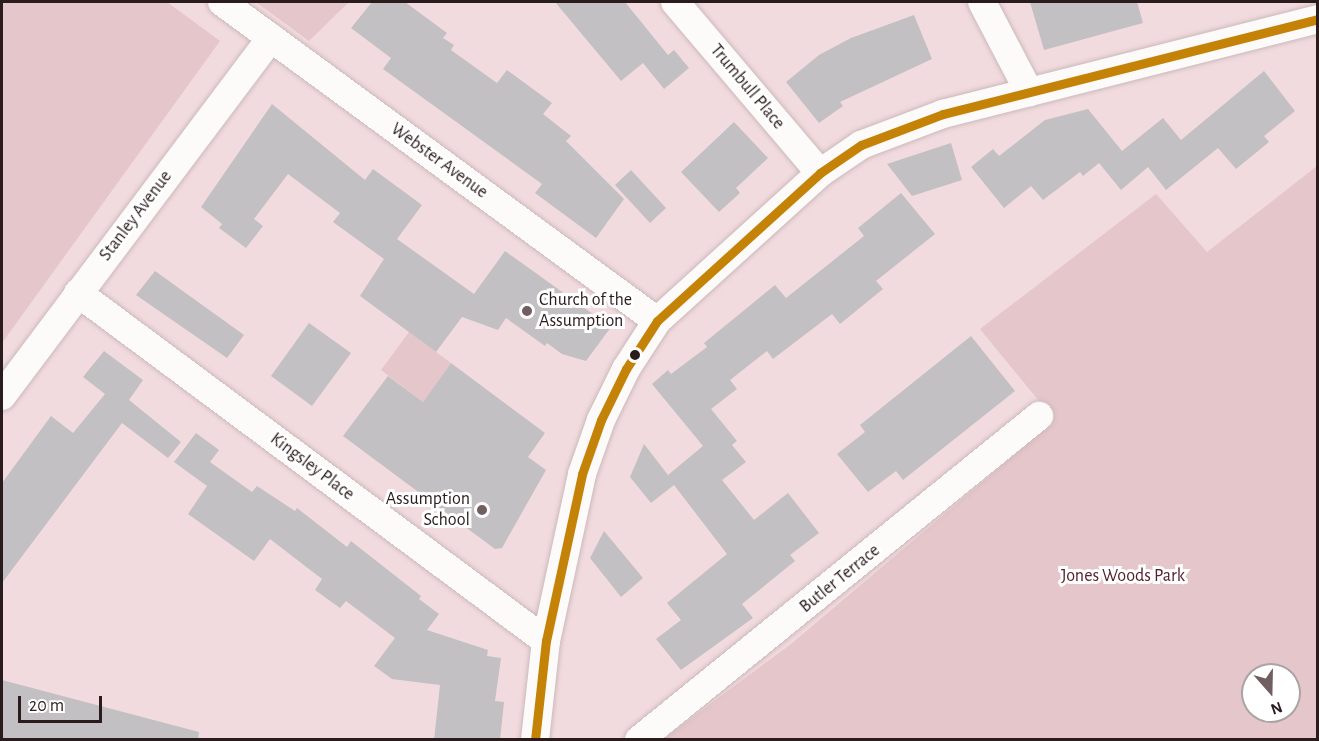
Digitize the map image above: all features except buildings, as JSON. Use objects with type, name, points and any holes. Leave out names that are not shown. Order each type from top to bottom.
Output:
[{"type":"street","name":"Webster Avenue","points":[[222,2],[657,321]]},
{"type":"street","name":"Trumbull Place","points":[[675,2],[820,173]]},
{"type":"street","points":[[982,2],[1029,92]]},
{"type":"street","points":[[536,740],[546,641],[582,474],[621,379],[657,321],[820,173],[861,145],[944,114],[1317,19]]},
{"type":"street","name":"Stanley Avenue","points":[[2,396],[271,38]]},
{"type":"street","name":"Kingsley Place","points":[[78,293],[546,641]]},
{"type":"street","name":"Butler Terrace","points":[[639,740],[1039,416]]},
{"type":"green space","points":[[2,2],[167,2],[220,41],[2,343]]},
{"type":"green space","points":[[256,2],[349,2],[309,41]]},
{"type":"green space","name":"Jones Woods Park","points":[[1317,166],[1317,739],[662,740],[791,644],[1051,424],[1048,412],[980,329],[1156,194],[1207,252]]},
{"type":"green space","points":[[409,332],[451,363],[423,402],[381,370]]},
{"type":"transit line","points":[[535,740],[546,641],[582,474],[601,420],[626,369],[657,321],[820,173],[861,145],[943,114],[1318,19]]},
{"type":"place","name":"Church of the Assumption","points":[[527,311]]},
{"type":"place","name":"Assumption School","points":[[482,510]]}]
